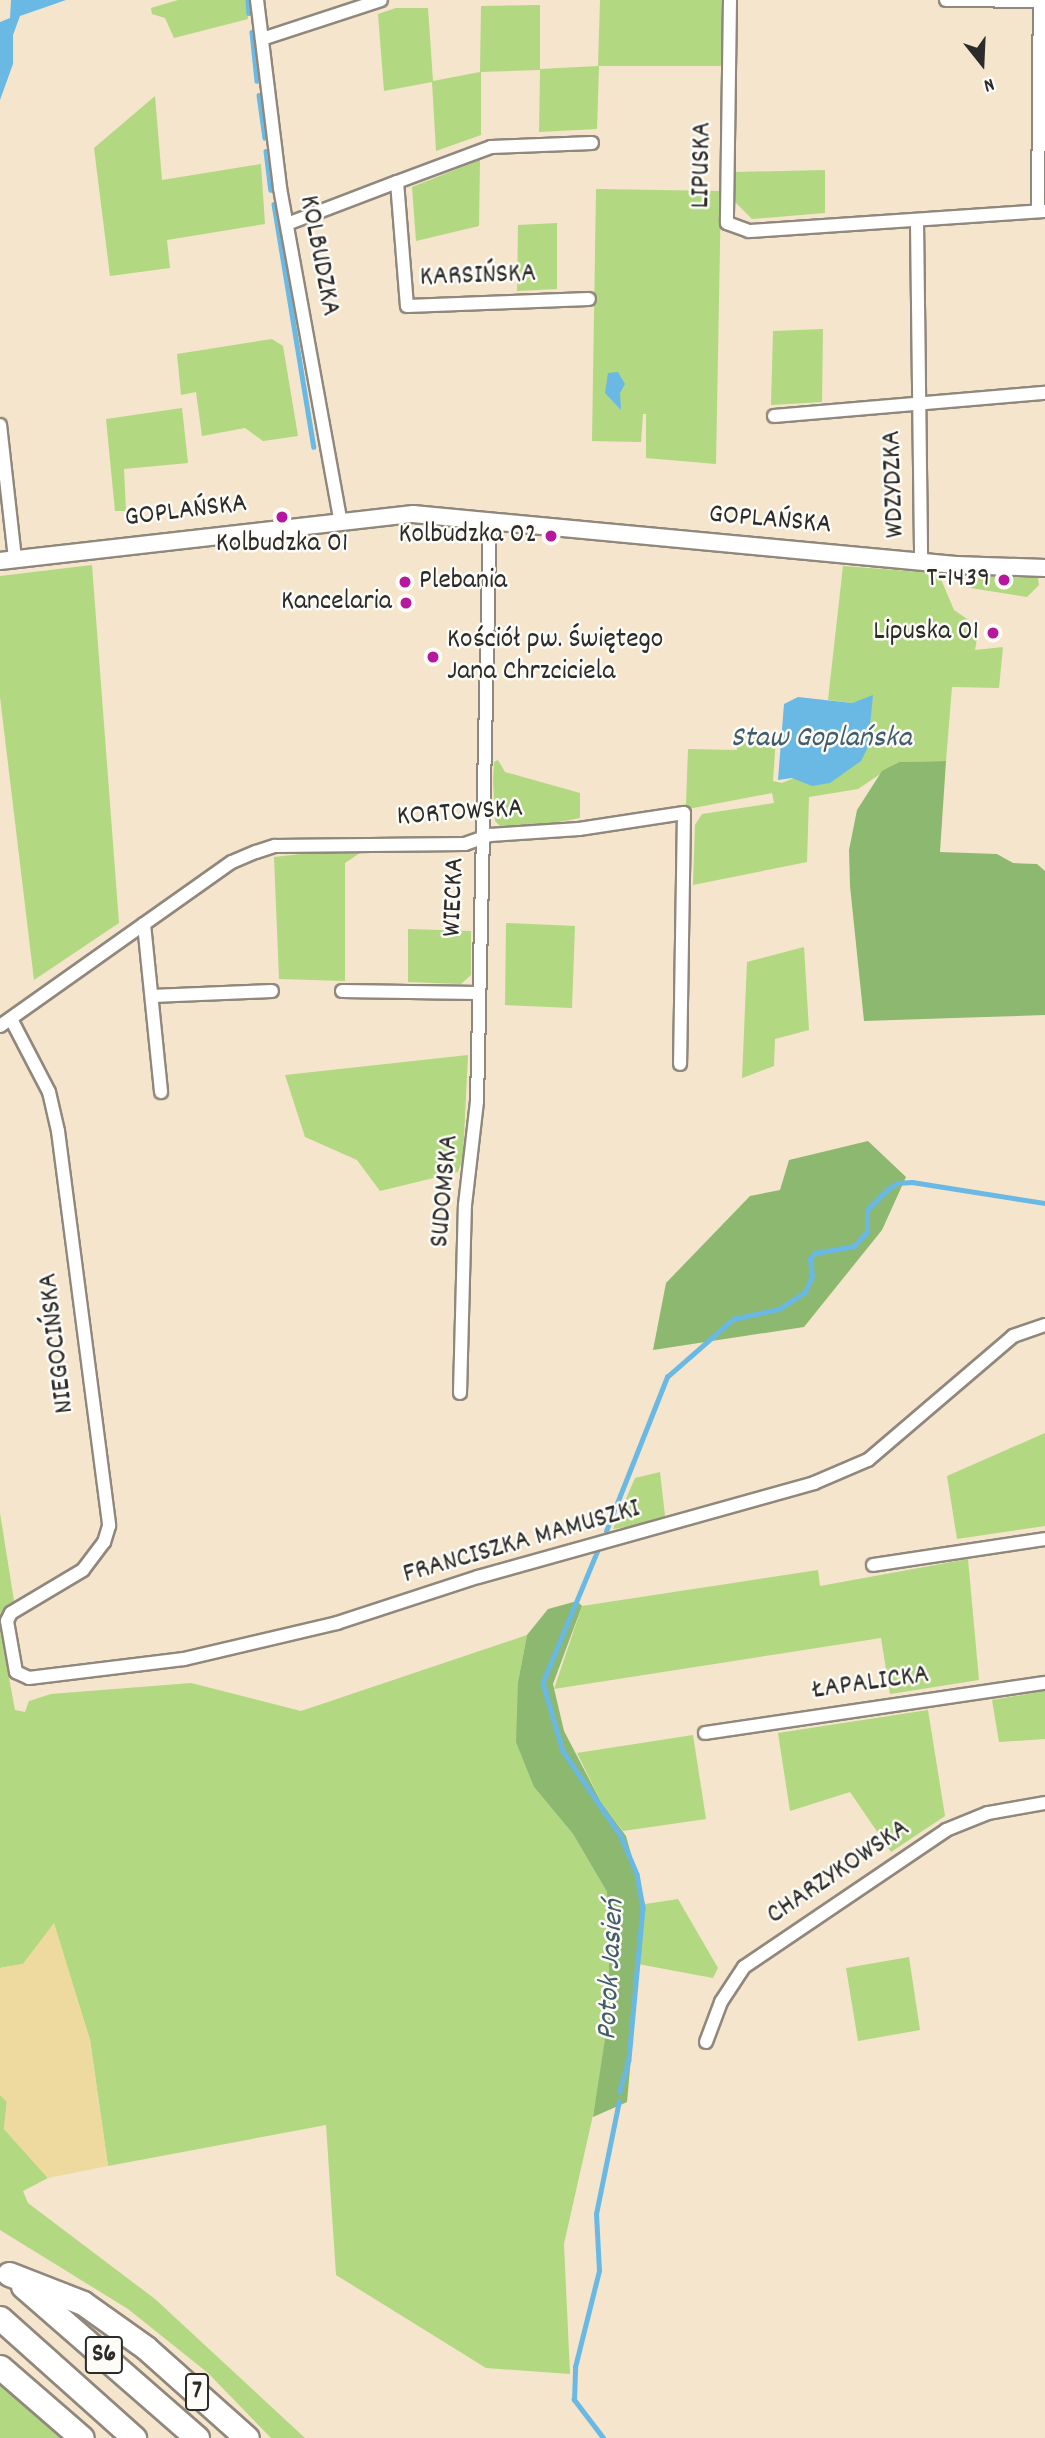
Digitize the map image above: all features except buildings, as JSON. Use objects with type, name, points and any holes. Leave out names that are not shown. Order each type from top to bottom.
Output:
[{"type":"highway","name":"S6","points":[[5,2271],[197,2438]]},
{"type":"highway","name":"7","points":[[5,2271],[83,2303],[146,2348],[247,2438]]},
{"type":"highway","name":"S6","points":[[0,2318],[134,2438]]},
{"type":"highway","points":[[0,2367],[82,2438]]},
{"type":"street","name":"KOLBUDZKA","points":[[257,0],[287,225],[340,519]]},
{"type":"street","points":[[262,39],[381,0]]},
{"type":"street","name":"LIPUSKA","points":[[730,0],[727,223],[748,231],[917,222],[1041,211]]},
{"type":"street","points":[[946,0],[1041,1],[1041,211]]},
{"type":"street","points":[[287,225],[491,147],[592,143]]},
{"type":"street","name":"KARSIŃSKA","points":[[397,182],[407,306],[589,299]]},
{"type":"street","points":[[917,222],[918,404]]},
{"type":"street","name":"WDZYDZKA","points":[[774,416],[1045,393]]},
{"type":"street","name":"WDZYDZKA","points":[[918,404],[921,562]]},
{"type":"street","name":"GOPLAŃSKA","points":[[0,425],[7,560],[340,519],[413,514],[921,562],[1045,568]]},
{"type":"street","name":"WIECKA","points":[[477,993],[490,521]]},
{"type":"street","name":"KORTOWSKA","points":[[5,1023],[232,862],[275,846],[465,844],[481,838],[684,813],[680,1064]]},
{"type":"street","points":[[144,924],[161,1092]]},
{"type":"street","points":[[152,996],[272,991]]},
{"type":"street","points":[[342,991],[477,993]]},
{"type":"street","name":"SUDOMSKA","points":[[460,1393],[466,1205],[476,1123],[477,993]]},
{"type":"street","name":"NIEGOCIŃSKA","points":[[5,1023],[49,1092],[58,1131],[109,1526],[104,1542],[83,1570],[11,1613],[7,1620]]},
{"type":"street","name":"FRANCISZKA MAMUSZKI","points":[[7,1620],[16,1672],[29,1678],[184,1659],[337,1623],[478,1577],[670,1527],[844,1472],[868,1460],[1013,1336],[1045,1325]]},
{"type":"street","points":[[873,1565],[1045,1539]]},
{"type":"street","name":"ŁAPALICKA","points":[[705,1733],[1045,1683]]},
{"type":"street","name":"CHARZYKOWSKA","points":[[706,2042],[721,2002],[744,1967],[946,1830],[988,1813],[1045,1803]]},
{"type":"green space","points":[[178,0],[246,0],[248,19],[174,38],[165,18],[152,14],[151,8]]},
{"type":"green space","points":[[600,0],[724,0],[723,66],[599,66],[597,129],[539,132],[540,70],[481,72],[481,135],[436,151],[432,82],[384,91],[378,14],[396,8],[428,8],[433,81],[480,72],[481,6],[540,5],[540,69],[598,66]]},
{"type":"green space","points":[[155,96],[162,180],[261,164],[265,224],[167,240],[170,268],[110,276],[94,148]]},
{"type":"green space","points":[[480,160],[479,226],[416,241],[412,187]]},
{"type":"green space","points":[[825,170],[825,213],[752,219],[734,201],[734,172]]},
{"type":"green space","points":[[596,189],[721,191],[716,464],[646,458],[646,414],[643,414],[641,442],[592,441]]},
{"type":"green space","points":[[557,223],[557,289],[517,291],[518,225]]},
{"type":"green space","points":[[823,329],[822,402],[771,405],[773,331]]},
{"type":"green space","points":[[272,339],[283,346],[298,436],[263,441],[245,428],[202,436],[196,392],[181,395],[177,354]]},
{"type":"green space","points":[[182,408],[188,463],[124,469],[126,511],[115,511],[106,419]]},
{"type":"green space","points":[[92,565],[119,923],[34,980],[0,697],[0,576]]},
{"type":"green space","points":[[843,566],[934,573],[940,577],[954,610],[979,627],[975,650],[1003,647],[999,688],[952,687],[946,761],[898,762],[858,789],[809,797],[807,862],[693,885],[695,825],[702,814],[774,803],[772,793],[688,809],[669,808],[686,804],[688,749],[737,750],[734,734],[776,737],[773,781],[782,783],[868,747],[872,696],[852,703],[828,700]]},
{"type":"green space","points":[[968,575],[1001,577],[1006,582],[1007,577],[1038,578],[1039,585],[1027,597],[964,587]]},
{"type":"green space","points":[[498,760],[505,772],[580,793],[580,818],[528,828],[500,826],[495,821],[493,781],[494,762]]},
{"type":"green space","points":[[946,761],[940,852],[997,854],[1013,863],[1037,864],[1045,871],[1045,1015],[864,1021],[850,886],[849,850],[857,810],[882,771],[899,762]]},
{"type":"green space","points":[[310,853],[360,853],[345,863],[345,981],[279,979],[274,857]]},
{"type":"green space","points":[[506,923],[575,926],[572,1008],[505,1005]]},
{"type":"green space","points":[[408,929],[471,931],[471,975],[461,984],[408,982]]},
{"type":"green space","points":[[804,947],[809,1030],[775,1039],[774,1066],[742,1078],[747,962]]},
{"type":"green space","points":[[468,1055],[463,1158],[458,1172],[380,1191],[357,1160],[305,1137],[285,1075]]},
{"type":"green space","points":[[868,1141],[906,1177],[882,1230],[804,1327],[653,1350],[666,1283],[750,1196],[780,1190],[789,1160]]},
{"type":"green space","points":[[1045,1433],[1045,1526],[957,1539],[947,1476]]},
{"type":"green space","points":[[660,1472],[665,1516],[661,1522],[613,1529],[635,1478]]},
{"type":"green space","points":[[0,1513],[14,1601],[4,1614],[4,1651],[15,1710],[25,1712],[29,1701],[51,1694],[191,1683],[301,1711],[527,1635],[518,1682],[534,1787],[573,1834],[607,1892],[610,1942],[610,2007],[600,2084],[564,2244],[570,2374],[486,2368],[336,2275],[326,2125],[108,2166],[90,2040],[54,1924],[23,1964],[0,1968]]},
{"type":"green space","points":[[968,1559],[979,1680],[890,1694],[881,1638],[554,1689],[582,1606],[818,1570],[820,1586]]},
{"type":"green space","points":[[577,1601],[582,1606],[553,1684],[564,1731],[601,1802],[626,1836],[645,1904],[627,2102],[593,2117],[610,2007],[607,1892],[573,1834],[534,1787],[516,1742],[518,1682],[527,1635],[548,1609]]},
{"type":"green space","points":[[1045,1691],[1045,1739],[999,1742],[992,1700]]},
{"type":"green space","points":[[928,1710],[945,1816],[891,1852],[850,1792],[790,1811],[778,1733]]},
{"type":"green space","points":[[693,1735],[706,1819],[623,1831],[601,1802],[577,1753]]},
{"type":"green space","points":[[678,1899],[718,1968],[713,1978],[638,1964],[645,1904]]},
{"type":"green space","points":[[909,1957],[920,2030],[858,2041],[846,1968]]},
{"type":"green space","points":[[0,2095],[7,2101],[4,2129],[48,2178],[23,2191],[28,2203],[155,2299],[305,2438],[271,2438],[208,2373],[128,2309],[0,2230]]},
{"type":"green space","points":[[0,2382],[46,2422],[64,2438],[0,2438]]},
{"type":"sand","points":[[54,1923],[90,2040],[108,2166],[48,2178],[4,2129],[7,2102],[0,2095],[0,1968],[23,1964]]},
{"type":"water","points":[[11,0],[66,0],[20,16],[13,35],[13,64],[0,100],[0,22],[10,18]]},
{"type":"water","points":[[618,372],[625,384],[620,393],[621,410],[605,393],[608,373]]},
{"type":"water","name":"Staw Goplańska","points":[[873,695],[868,747],[861,761],[830,783],[812,786],[792,778],[778,780],[784,704],[798,697],[852,703]]},
{"type":"waterway","points":[[248,0],[249,13]]},
{"type":"waterway","points":[[252,32],[257,81]]},
{"type":"waterway","points":[[259,95],[265,138]]},
{"type":"waterway","points":[[266,151],[271,190]]},
{"type":"waterway","points":[[274,204],[314,447]]},
{"type":"waterway","points":[[606,1531],[667,1377],[733,1319],[779,1309],[805,1292],[812,1276],[810,1259],[815,1253],[854,1246],[867,1232],[867,1210],[887,1190],[897,1183],[912,1182],[1045,1203]]},
{"type":"waterway","name":"Potok Jasień","points":[[599,1548],[543,1683],[563,1751],[621,1836],[637,1874],[643,1908],[629,2060],[620,2092]]},
{"type":"waterway","name":"Potok Jasień","points":[[603,2438],[574,2400],[575,2367],[599,2271],[596,2214],[619,2101]]},
{"type":"place","name":"Kolbudzka 01","points":[[282,517]]},
{"type":"place","name":"Kolbudzka 02","points":[[551,536]]},
{"type":"place","name":"T-1439","points":[[1004,580]]},
{"type":"place","name":"Plebania","points":[[405,582]]},
{"type":"place","name":"Kancelaria","points":[[406,603]]},
{"type":"place","name":"Lipuska 01","points":[[993,633]]},
{"type":"place","name":"Kościół pw. Świętego Jana Chrzciciela","points":[[433,657]]}]
